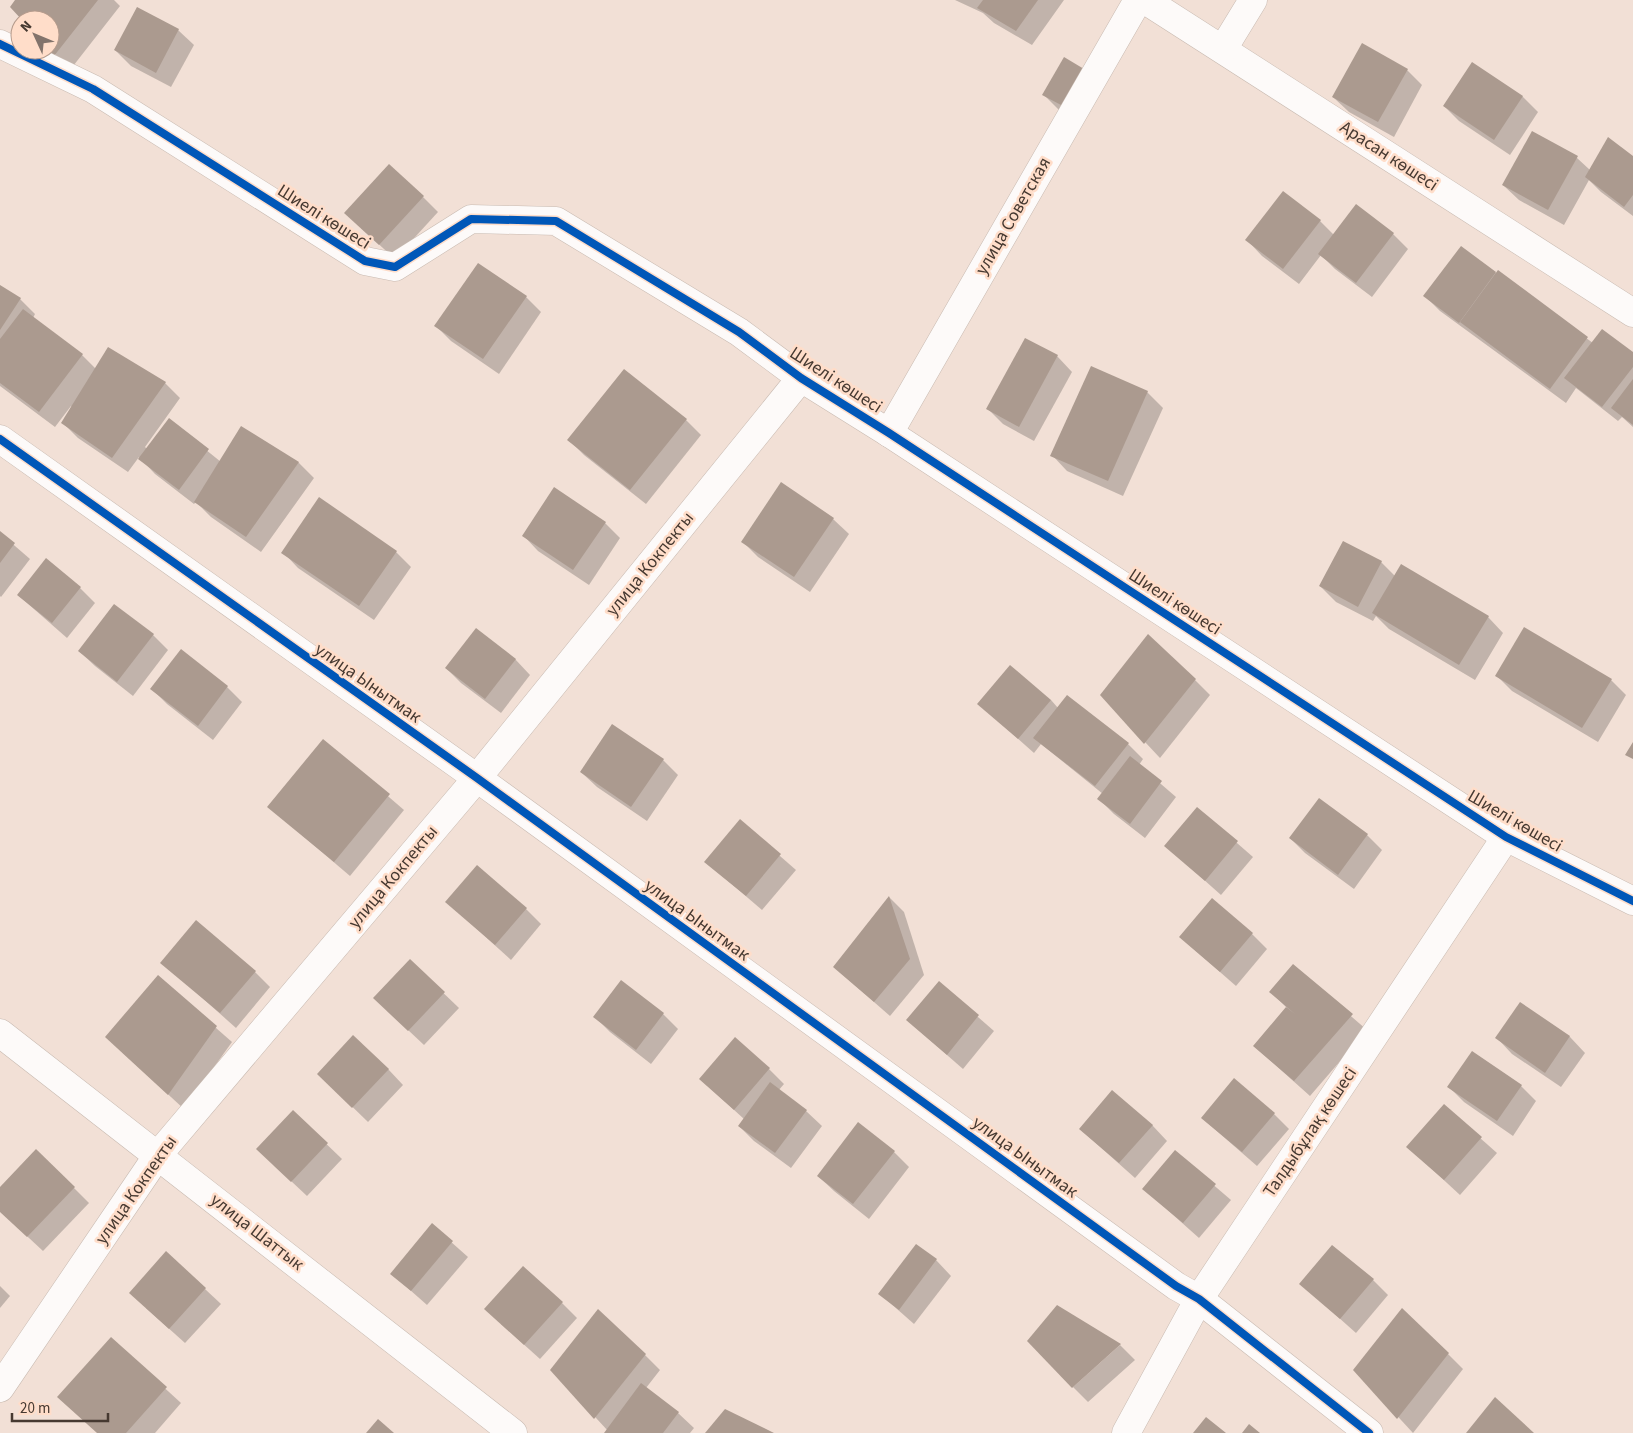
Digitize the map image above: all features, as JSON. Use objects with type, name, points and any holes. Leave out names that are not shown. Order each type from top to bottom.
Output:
[{"type":"street","name":"улица Советская","points":[[889,433],[1138,0]]},
{"type":"street","name":"Арасан көшесі","points":[[1145,0],[1633,313]]},
{"type":"street","points":[[1223,49],[1252,0]]},
{"type":"street","name":"Шиелі көшесі","points":[[0,44],[93,89],[365,261],[395,267],[471,219],[556,221],[739,332],[802,378],[1506,837],[1633,901]]},
{"type":"street","name":"улица Кокпекты","points":[[0,1388],[158,1154],[477,778],[802,378]]},
{"type":"street","name":"улица Ынытмак","points":[[0,439],[477,778],[1168,1280],[1199,1299],[1370,1433]]},
{"type":"street","name":"Талдыбұлақ көшесі","points":[[1126,1433],[1199,1299],[1506,837]]},
{"type":"street","name":"улица Шаттык","points":[[0,1033],[158,1154],[513,1433]]},
{"type":"building","points":[[15,0],[98,0],[60,48],[60,10],[13,10],[10,7]]},
{"type":"building","points":[[983,0],[1038,0],[1016,31],[977,8]]},
{"type":"building","points":[[137,7],[179,29],[156,73],[114,50]]},
{"type":"building","points":[[1362,43],[1408,69],[1378,122],[1332,97]]},
{"type":"building","points":[[1064,57],[1084,69],[1063,106],[1042,95]]},
{"type":"building","points":[[1472,62],[1523,96],[1494,140],[1443,106]]},
{"type":"building","points":[[1532,131],[1578,156],[1548,210],[1502,185]]},
{"type":"building","points":[[1608,137],[1633,156],[1633,195],[1624,207],[1585,177]]},
{"type":"building","points":[[389,164],[424,196],[379,245],[344,213]]},
{"type":"building","points":[[1283,191],[1321,220],[1283,269],[1245,240]]},
{"type":"building","points":[[1356,204],[1394,233],[1356,283],[1318,254]]},
{"type":"building","points":[[1461,246],[1496,272],[1459,323],[1423,296]]},
{"type":"building","points":[[478,263],[527,296],[483,359],[434,326]]},
{"type":"building","points":[[1498,270],[1588,337],[1550,389],[1460,322]]},
{"type":"building","points":[[0,285],[21,298],[0,330]]},
{"type":"building","points":[[23,309],[83,354],[39,412],[0,383],[0,339]]},
{"type":"building","points":[[1602,329],[1633,352],[1633,367],[1602,407],[1564,378]]},
{"type":"building","points":[[1025,338],[1058,355],[1019,427],[986,409]]},
{"type":"building","points":[[108,347],[166,382],[112,458],[61,423]]},
{"type":"building","points":[[1091,366],[1148,391],[1108,481],[1050,456]]},
{"type":"building","points":[[624,369],[687,419],[630,490],[567,440]]},
{"type":"building","points":[[1633,379],[1633,425],[1611,408]]},
{"type":"building","points":[[169,418],[209,449],[179,490],[138,459]]},
{"type":"building","points":[[241,426],[299,462],[246,537],[194,502]]},
{"type":"building","points":[[781,482],[834,518],[794,577],[741,542]]},
{"type":"building","points":[[554,487],[606,522],[573,570],[522,536]]},
{"type":"building","points":[[319,497],[397,551],[359,606],[281,553]]},
{"type":"building","points":[[0,531],[15,543],[0,563]]},
{"type":"building","points":[[1343,541],[1382,561],[1358,607],[1319,586]]},
{"type":"building","points":[[46,558],[81,587],[52,623],[17,595]]},
{"type":"building","points":[[1401,564],[1489,616],[1459,665],[1372,613]]},
{"type":"building","points":[[114,604],[154,634],[117,682],[78,651]]},
{"type":"building","points":[[1524,627],[1612,679],[1582,728],[1495,676]]},
{"type":"building","points":[[476,628],[516,659],[485,699],[445,668]]},
{"type":"building","points":[[1148,634],[1196,679],[1144,744],[1100,695]]},
{"type":"building","points":[[181,649],[228,686],[198,726],[150,689]]},
{"type":"building","points":[[1010,665],[1051,700],[1018,739],[977,704]]},
{"type":"building","points":[[1067,695],[1129,743],[1095,786],[1033,738]]},
{"type":"building","points":[[612,724],[664,759],[631,807],[580,772]]},
{"type":"building","points":[[323,739],[390,794],[334,862],[267,807]]},
{"type":"building","points":[[1633,742],[1633,759],[1625,755]]},
{"type":"building","points":[[1130,756],[1162,781],[1130,824],[1097,799]]},
{"type":"building","points":[[1319,798],[1368,834],[1338,875],[1289,838]]},
{"type":"building","points":[[1197,807],[1238,841],[1205,881],[1164,846]]},
{"type":"building","points":[[740,819],[781,854],[746,896],[704,862]]},
{"type":"building","points":[[477,865],[527,908],[495,945],[445,902]]},
{"type":"building","points":[[889,896],[910,959],[874,1002],[833,967]]},
{"type":"building","points":[[1212,898],[1253,933],[1220,972],[1179,937]]},
{"type":"building","points":[[196,920],[256,971],[220,1013],[160,963]]},
{"type":"building","points":[[410,959],[445,992],[408,1031],[373,998]]},
{"type":"building","points":[[1293,964],[1353,1014],[1294,1081],[1253,1046],[1286,1007],[1295,1014],[1269,992]]},
{"type":"building","points":[[158,975],[217,1026],[168,1095],[105,1037]]},
{"type":"building","points":[[621,980],[664,1013],[636,1050],[593,1017]]},
{"type":"building","points":[[939,981],[979,1015],[947,1055],[906,1020]]},
{"type":"building","points":[[1520,1002],[1570,1036],[1545,1073],[1495,1038]]},
{"type":"building","points":[[353,1035],[389,1069],[352,1108],[317,1074]]},
{"type":"building","points":[[735,1037],[770,1068],[734,1110],[699,1079]]},
{"type":"building","points":[[1472,1051],[1522,1085],[1497,1121],[1447,1087]]},
{"type":"building","points":[[1234,1078],[1275,1113],[1242,1152],[1201,1118]]},
{"type":"building","points":[[770,1082],[807,1110],[775,1153],[738,1126]]},
{"type":"building","points":[[1112,1090],[1153,1125],[1119,1163],[1079,1129]]},
{"type":"building","points":[[1444,1104],[1482,1137],[1444,1180],[1406,1147]]},
{"type":"building","points":[[293,1110],[328,1143],[291,1182],[256,1149]]},
{"type":"building","points":[[858,1122],[895,1151],[853,1204],[817,1176]]},
{"type":"building","points":[[36,1149],[75,1187],[27,1237],[0,1212],[0,1187]]},
{"type":"building","points":[[1175,1150],[1216,1184],[1183,1223],[1142,1189]]},
{"type":"building","points":[[432,1223],[453,1241],[411,1291],[390,1274]]},
{"type":"building","points":[[916,1244],[937,1259],[899,1310],[878,1294]]},
{"type":"building","points":[[1332,1245],[1374,1279],[1340,1319],[1299,1284]]},
{"type":"building","points":[[166,1251],[206,1288],[169,1329],[129,1293]]},
{"type":"building","points":[[523,1266],[563,1302],[524,1345],[484,1309]]},
{"type":"building","points":[[1057,1305],[1121,1344],[1072,1388],[1027,1341]]},
{"type":"building","points":[[1402,1308],[1449,1353],[1397,1419],[1353,1370]]},
{"type":"building","points":[[598,1309],[646,1354],[594,1419],[550,1370]]},
{"type":"building","points":[[111,1337],[167,1387],[126,1433],[97,1433],[57,1397]]},
{"type":"building","points":[[641,1383],[679,1412],[663,1433],[604,1433]]},
{"type":"building","points":[[1495,1397],[1534,1433],[1466,1433]]},
{"type":"building","points":[[725,1409],[774,1433],[705,1433]]},
{"type":"building","points":[[1206,1417],[1226,1433],[1193,1433]]},
{"type":"building","points":[[378,1419],[394,1433],[366,1433]]},
{"type":"building","points":[[1249,1424],[1260,1433],[1242,1433]]},
{"type":"cycle path","points":[[0,44],[93,89],[365,261],[395,267],[471,219],[556,221],[739,332],[801,378],[889,433],[1506,837],[1633,901]]},
{"type":"cycle path","points":[[0,439],[477,778],[1176,1286],[1199,1299],[1369,1433]]}]
